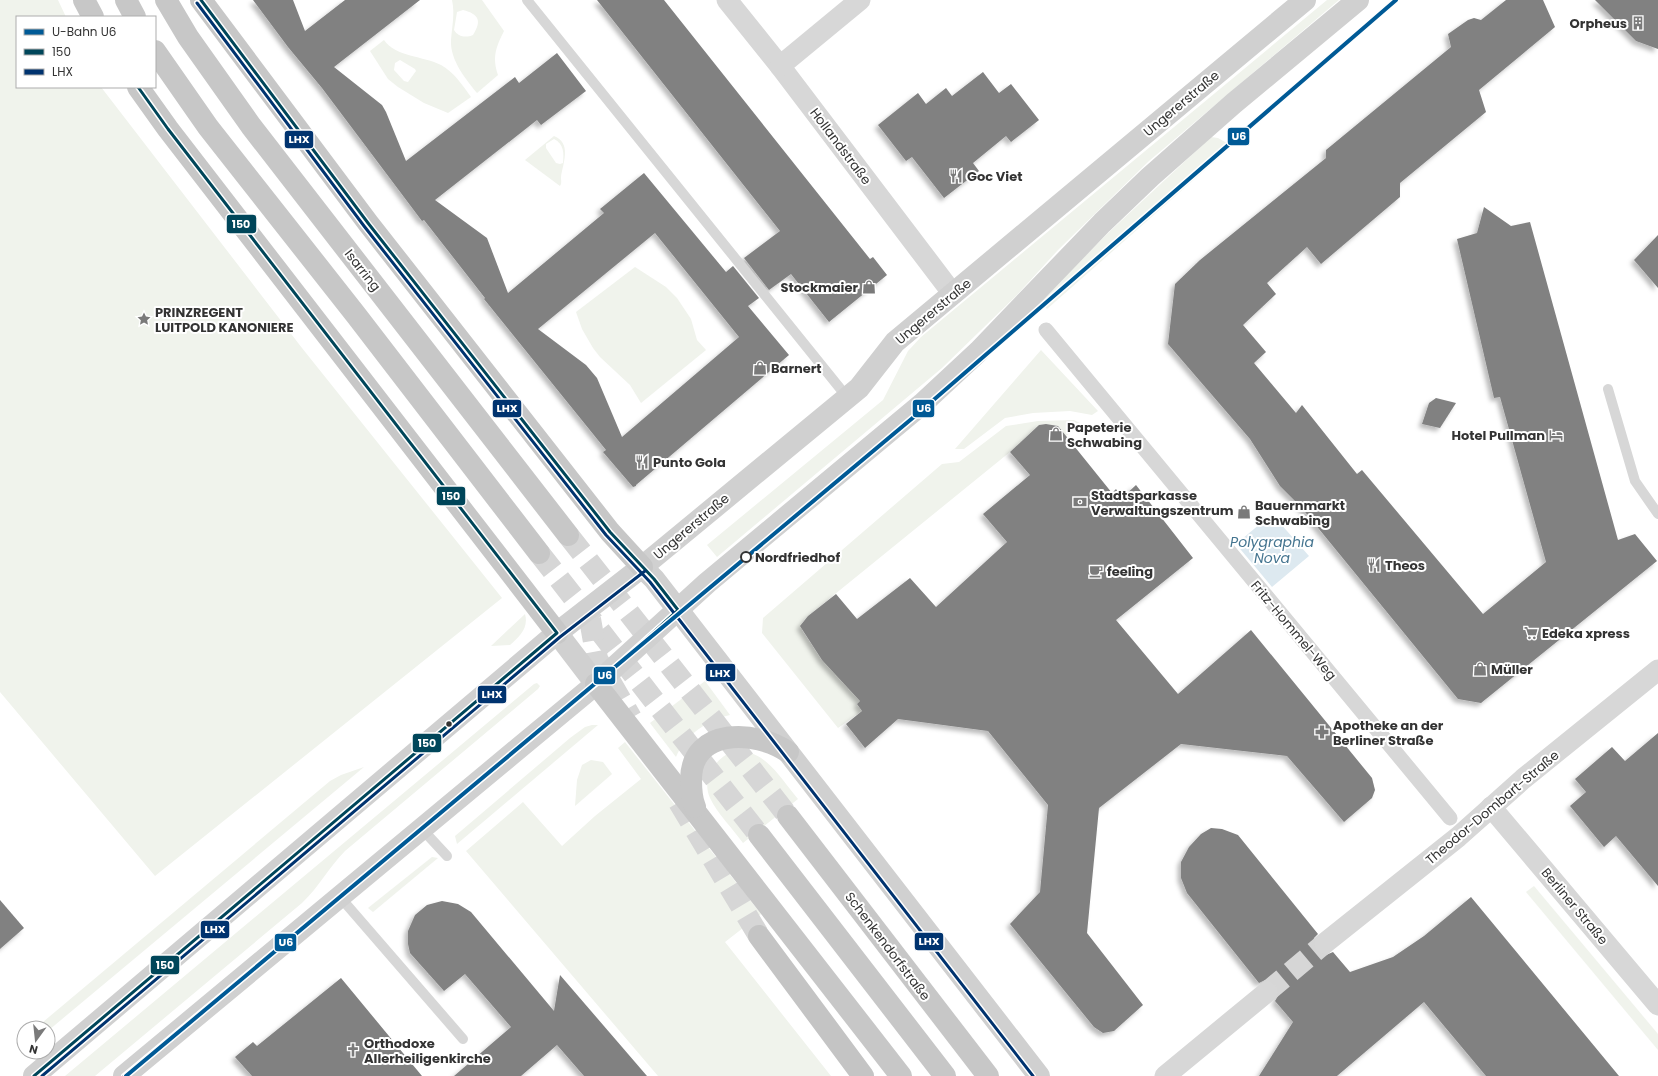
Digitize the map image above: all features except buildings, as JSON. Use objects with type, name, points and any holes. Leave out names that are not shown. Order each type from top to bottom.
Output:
[{"type":"highway","points":[[84,0],[92,16]]},
{"type":"highway","points":[[126,0],[134,16]]},
{"type":"highway","name":"Isarring","points":[[166,0],[188,37],[251,126],[568,535]]},
{"type":"highway","points":[[202,0],[368,223],[610,532],[642,566]]},
{"type":"highway","points":[[156,52],[208,127],[356,315],[539,553]]},
{"type":"highway","points":[[139,88],[168,129],[557,633]]},
{"type":"highway","points":[[596,684],[696,810],[901,1076]]},
{"type":"highway","points":[[696,810],[691,790],[694,764],[702,751],[715,741],[732,737],[745,737],[773,744],[788,752]]},
{"type":"highway","name":"Schenkendorfstraße","points":[[788,816],[988,1076]]},
{"type":"highway","points":[[759,835],[946,1076]]},
{"type":"highway","points":[[759,936],[863,1076]]},
{"type":"main road","name":"Ungererstraße","points":[[34,1076],[557,633],[642,566],[847,397],[866,380],[895,342],[1305,0]]},
{"type":"main road","points":[[124,1076],[596,684],[707,583],[869,450],[950,379],[1136,191],[1234,103],[1358,0]]},
{"type":"main road","points":[[642,566],[678,610],[1040,1076]]},
{"type":"main road","points":[[557,633],[596,684]]},
{"type":"street","name":"Hollandstraße","points":[[727,0],[780,66],[954,294]]},
{"type":"street","points":[[780,66],[860,0]]},
{"type":"street","name":"Fritz-Hommel-Weg","points":[[1046,330],[1450,818]]},
{"type":"street","name":"Theodor-Dombart-Straße","points":[[1325,943],[1458,837],[1523,779],[1658,670]]},
{"type":"street","name":"Berliner Straße","points":[[1491,807],[1658,1005]]},
{"type":"street","points":[[1165,1076],[1267,992]]},
{"type":"lane","points":[[527,0],[847,397]]},
{"type":"lane","points":[[1608,389],[1635,481],[1658,514]]},
{"type":"lane","points":[[422,829],[447,856]]},
{"type":"lane","points":[[340,897],[463,1039]]},
{"type":"shaded area","points":[[0,0],[58,0],[66,16],[16,16],[16,88],[102,88],[302,348],[502,598],[155,876],[0,692]]},
{"type":"shaded area","points":[[452,0],[482,0],[504,31],[495,57],[498,75],[477,93],[459,68],[453,55],[451,40]],"holes":[[[463,10],[476,16],[478,22],[473,35],[462,36],[454,30],[457,12]]]},
{"type":"shaded area","points":[[1327,0],[1339,0],[1149,161],[1058,250],[1016,296],[942,368],[717,557],[707,545],[883,400],[908,351],[921,337]]},
{"type":"shaded area","points":[[384,40],[395,50],[441,65],[454,75],[471,97],[448,113],[424,103],[388,79],[370,51]],"holes":[[[400,60],[416,71],[408,82],[404,81],[394,70],[395,63]]]},
{"type":"shaded area","points":[[554,136],[560,139],[565,148],[565,154],[560,186],[525,160]],"holes":[[[554,139],[562,146],[563,152],[563,163],[560,164],[556,163],[546,148],[546,144]]]},
{"type":"shaded area","points":[[1211,137],[1218,138],[1232,146],[1047,309],[1040,301],[1107,234]]},
{"type":"shaded area","points":[[635,267],[666,287],[677,298],[691,319],[697,340],[706,350],[641,403],[630,385],[600,357],[593,348],[582,329],[576,312]]},
{"type":"shaded area","points":[[1041,350],[1098,411],[1092,415],[1070,411],[1033,413],[1005,418],[964,449],[955,449]]},
{"type":"shaded area","points":[[1074,420],[1082,424],[1066,436],[1058,426],[1046,424],[1039,425],[1010,452],[808,616],[802,623],[802,630],[822,660],[870,692],[857,704],[862,711],[838,728],[762,633],[763,618],[942,464],[959,462],[1006,426],[1038,421]]},
{"type":"shaded area","points":[[525,614],[526,624],[520,635],[510,645],[491,646]]},
{"type":"shaded area","points":[[705,681],[730,715],[714,720],[698,729],[685,742],[676,757],[650,723]]},
{"type":"shaded area","points":[[537,683],[540,686],[538,689],[345,851],[302,903],[95,1076],[65,1076],[534,684]]},
{"type":"shaded area","points":[[598,725],[457,844],[455,836],[570,738],[585,727]]},
{"type":"shaded area","points":[[625,742],[761,914],[725,942],[831,1076],[658,1076],[466,851],[523,802],[562,846],[595,816],[641,779],[618,748]]},
{"type":"shaded area","points":[[733,751],[744,751],[763,759],[778,774],[798,799],[743,843],[710,798],[707,783],[711,770],[715,764],[726,754]]},
{"type":"shaded area","points":[[591,760],[603,762],[612,774],[575,806],[577,780],[582,765]]},
{"type":"shaded area","points":[[364,767],[56,1024],[56,1020],[45,1020],[330,781],[341,775]]},
{"type":"shaded area","points":[[432,857],[438,858],[373,912],[368,908]]},
{"type":"shaded area","points":[[1534,886],[1658,1034],[1658,1050],[1526,892]]},
{"type":"water","name":"Polygraphia Nova","points":[[1272,514],[1309,556],[1272,587],[1236,544]]},
{"type":"tunnel","points":[[568,535],[788,816]]},
{"type":"tunnel","points":[[539,553],[759,835]]},
{"type":"tunnel","points":[[590,619],[597,659],[631,718]]},
{"type":"tunnel","points":[[679,802],[759,936]]},
{"type":"tunnel","points":[[1267,992],[1325,943]]},
{"type":"metro line","name":"U6","points":[[126,1076],[915,416],[1396,0]]},
{"type":"transit line","name":"150","points":[[124,1076],[596,684],[678,610],[654,579],[610,532],[368,223],[201,0]]},
{"type":"transit line","name":"LHX","points":[[197,3],[364,226],[606,535],[650,582],[1033,1076]]},
{"type":"transit line","name":"150","points":[[34,1076],[557,633],[168,129],[139,88]]},
{"type":"transit line","name":"LHX","points":[[42,1076],[560,637],[645,571]]},
{"type":"place","name":"Orpheus","points":[[1638,23]]},
{"type":"place","name":"Goc Viet","points":[[956,176]]},
{"type":"place","name":"Stockmaier","points":[[869,287]]},
{"type":"place","name":"PRINZREGENT LUITPOLD KANONIERE","points":[[144,319]]},
{"type":"place","name":"Barnert","points":[[760,368]]},
{"type":"place","name":"Papeterie Schwabing","points":[[1056,434]]},
{"type":"place","name":"Hotel Pullman","points":[[1556,435]]},
{"type":"place","name":"Punto Gola","points":[[642,462]]},
{"type":"place","name":"Stadtsparkasse Verwaltungszentrum","points":[[1080,502]]},
{"type":"place","name":"Bauernmarkt Schwabing","points":[[1244,512]]},
{"type":"place","name":"Nordfriedhof","points":[[746,557]]},
{"type":"place","name":"Theos","points":[[1374,565]]},
{"type":"place","name":"feeling","points":[[1096,571]]},
{"type":"place","name":"Edeka xpress","points":[[1531,633]]},
{"type":"place","name":"Müller","points":[[1480,669]]},
{"type":"place","name":"Apotheke an der Berliner Straße","points":[[1322,732]]},
{"type":"place","name":"Orthodoxe Allerheiligenkirche","points":[[353,1050]]}]
